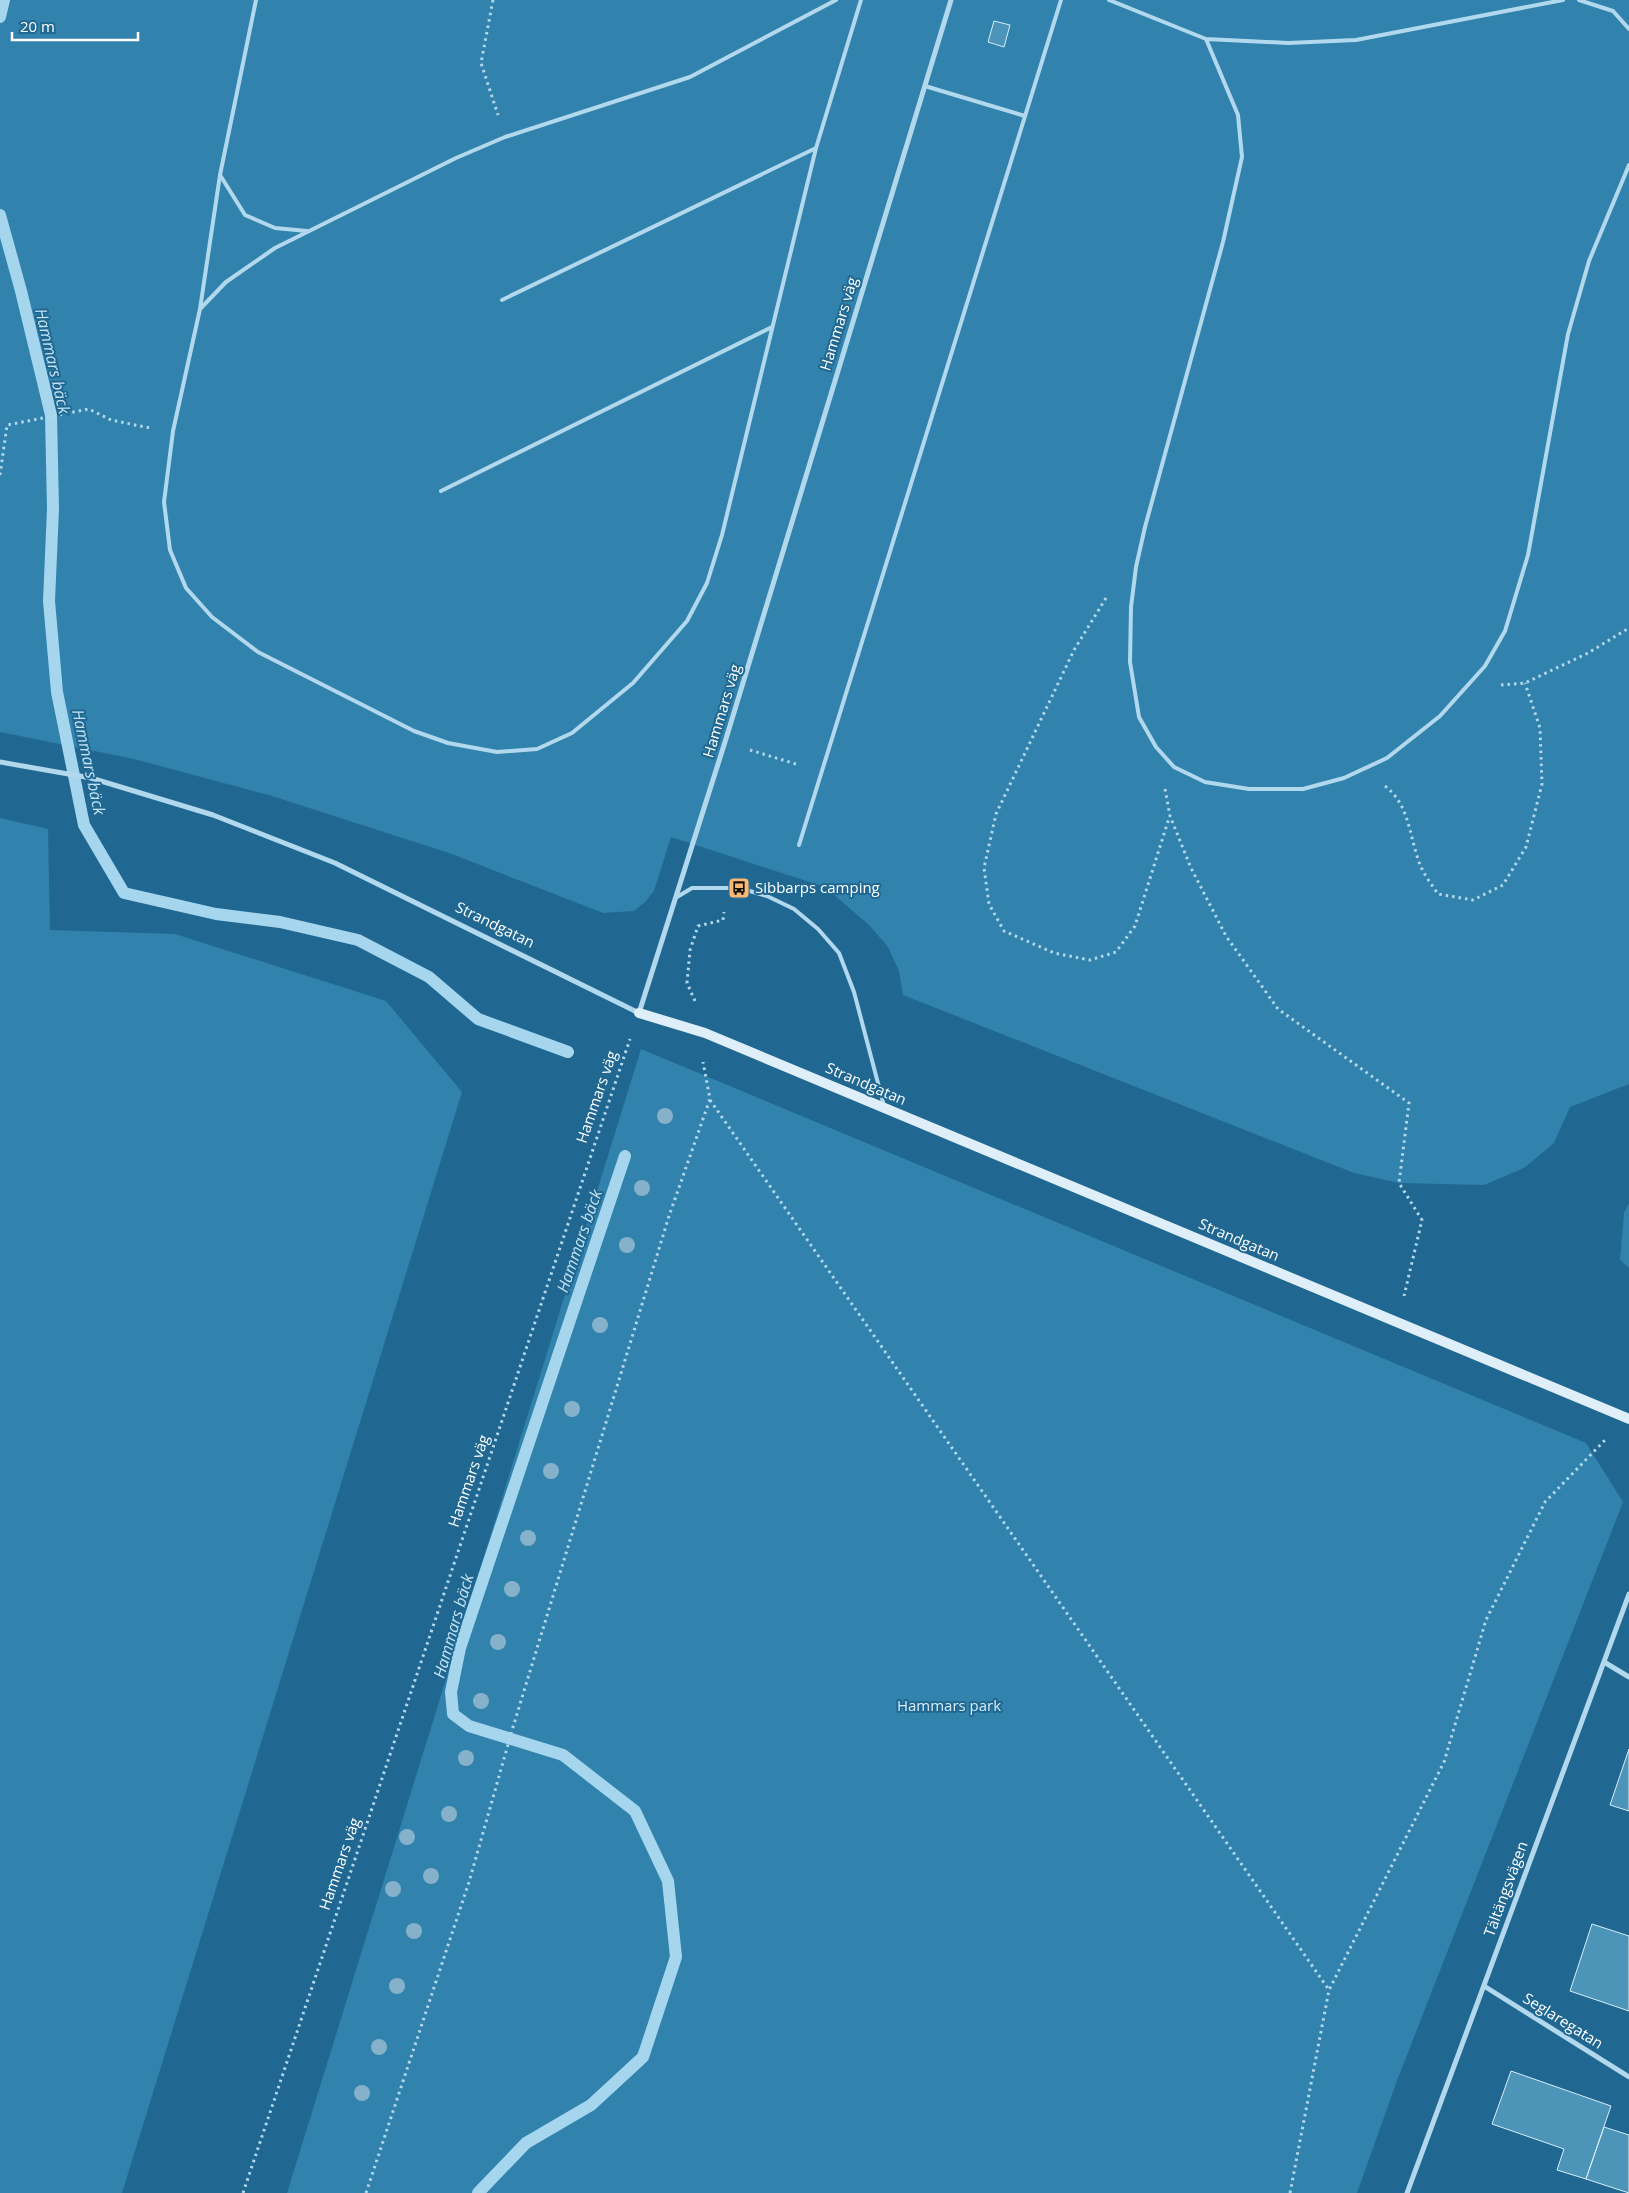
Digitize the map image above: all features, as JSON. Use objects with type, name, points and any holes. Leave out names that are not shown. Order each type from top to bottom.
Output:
[{"type":"street","name":"Hammars väg","points":[[639,1013],[725,742],[951,0]]},
{"type":"street","name":"Strandgatan","points":[[0,762],[92,778],[213,815],[335,864],[639,1013],[705,1032],[1627,1419]]},
{"type":"street","name":"Tältängsvägen","points":[[1406,2193],[1629,1594]]},
{"type":"street","points":[[1604,1662],[1629,1678]]},
{"type":"street","name":"Seglaregatan","points":[[1484,1986],[1629,2077]]},
{"type":"lane","points":[[256,0],[220,175],[200,309],[173,431],[164,502],[170,550],[186,588],[212,617],[258,652],[414,731],[448,743],[497,752],[537,749],[572,733],[633,683],[687,621],[707,583],[722,535],[816,148],[860,0]]},
{"type":"lane","points":[[200,309],[226,282],[275,248],[456,158],[505,136],[690,77],[836,0]]},
{"type":"lane","points":[[799,845],[1061,0]]},
{"type":"lane","points":[[1109,0],[1206,39],[1288,43],[1356,40],[1481,14],[1563,0]]},
{"type":"lane","points":[[1579,0],[1613,11],[1629,29]]},
{"type":"lane","points":[[1206,39],[1238,115],[1242,157],[1223,242],[1136,567],[1131,607],[1130,662],[1139,717],[1156,747],[1174,767],[1205,782],[1249,789],[1303,789],[1344,778],[1387,758],[1440,716],[1485,666],[1505,631],[1528,555],[1568,334],[1590,261],[1629,165]]},
{"type":"lane","points":[[925,86],[1025,116]]},
{"type":"lane","points":[[502,300],[816,148]]},
{"type":"lane","points":[[220,175],[245,215],[275,228],[307,231]]},
{"type":"lane","points":[[441,491],[772,327]]},
{"type":"lane","points":[[677,897],[692,888],[739,888],[767,896],[794,909],[818,929],[839,953],[854,992],[884,1108]]},
{"type":"path","points":[[493,0],[481,63],[505,136]]},
{"type":"path","points":[[0,475],[7,425],[89,409],[111,420],[173,431]]},
{"type":"path","points":[[1136,567],[1108,595],[1074,650],[996,814],[984,868],[989,904],[1004,931],[1054,953],[1090,960],[1116,952],[1135,926],[1170,816]]},
{"type":"path","points":[[1466,688],[1525,683],[1588,653],[1629,628]]},
{"type":"path","points":[[1363,769],[1392,791],[1405,812],[1421,867],[1438,894],[1473,900],[1503,885],[1526,846],[1542,784],[1540,728],[1525,683]]},
{"type":"path","points":[[725,742],[821,772]]},
{"type":"path","points":[[1156,747],[1170,816],[1191,868],[1226,936],[1278,1009],[1409,1102],[1399,1183],[1422,1220],[1398,1323]]},
{"type":"path","points":[[729,888],[723,920],[698,926],[690,950],[687,983],[700,1010],[710,1016],[700,1050],[710,1099],[1330,1990]]},
{"type":"path","name":"Hammars väg","points":[[243,2193],[639,1013]]},
{"type":"path","points":[[366,2193],[470,1882],[513,1727],[669,1216],[710,1099]]},
{"type":"path","points":[[1290,2193],[1330,1990],[1444,1762],[1486,1620],[1545,1502],[1627,1419]]},
{"type":"green space","points":[[0,0],[1629,0],[1629,1084],[1570,1107],[1554,1143],[1524,1168],[1484,1185],[1399,1183],[1354,1173],[903,995],[899,971],[888,947],[869,925],[825,887],[671,837],[654,891],[645,902],[634,911],[603,913],[452,854],[272,796],[134,759],[0,732]]},
{"type":"green space","points":[[0,818],[48,829],[50,930],[175,934],[386,1001],[462,1092],[122,2193],[0,2193]]},
{"type":"green space","name":"Hammars park","points":[[641,1049],[1586,1443],[1623,1502],[1398,2078],[1357,2193],[287,2193]]},
{"type":"green space","points":[[1629,1203],[1629,1268],[1620,1260],[1624,1213]]},
{"type":"building","points":[[994,21],[1010,25],[1004,47],[988,42]]},
{"type":"building","points":[[1629,1749],[1629,1811],[1610,1805]]},
{"type":"building","points":[[1592,1924],[1629,1936],[1629,2011],[1570,1991]]},
{"type":"building","points":[[1511,2071],[1611,2106],[1586,2179],[1557,2170],[1564,2149],[1492,2124]]},
{"type":"building","points":[[1604,2127],[1629,2135],[1629,2193],[1586,2179]]},
{"type":"waterway","name":"Hammars bäck","points":[[0,17],[4,0]]},
{"type":"waterway","name":"Hammars bäck","points":[[0,215],[21,291],[51,415],[53,509],[49,601],[57,692],[84,825],[124,893],[216,914],[280,922],[358,940],[429,977],[478,1019],[568,1052]]},
{"type":"waterway","name":"Hammars bäck","points":[[478,2193],[526,2143],[591,2105],[643,2057],[676,1957],[668,1881],[635,1811],[563,1755],[469,1726],[453,1714],[451,1692],[460,1648],[625,1156]]},
{"type":"place","name":"Sibbarps camping","points":[[739,888]]}]
